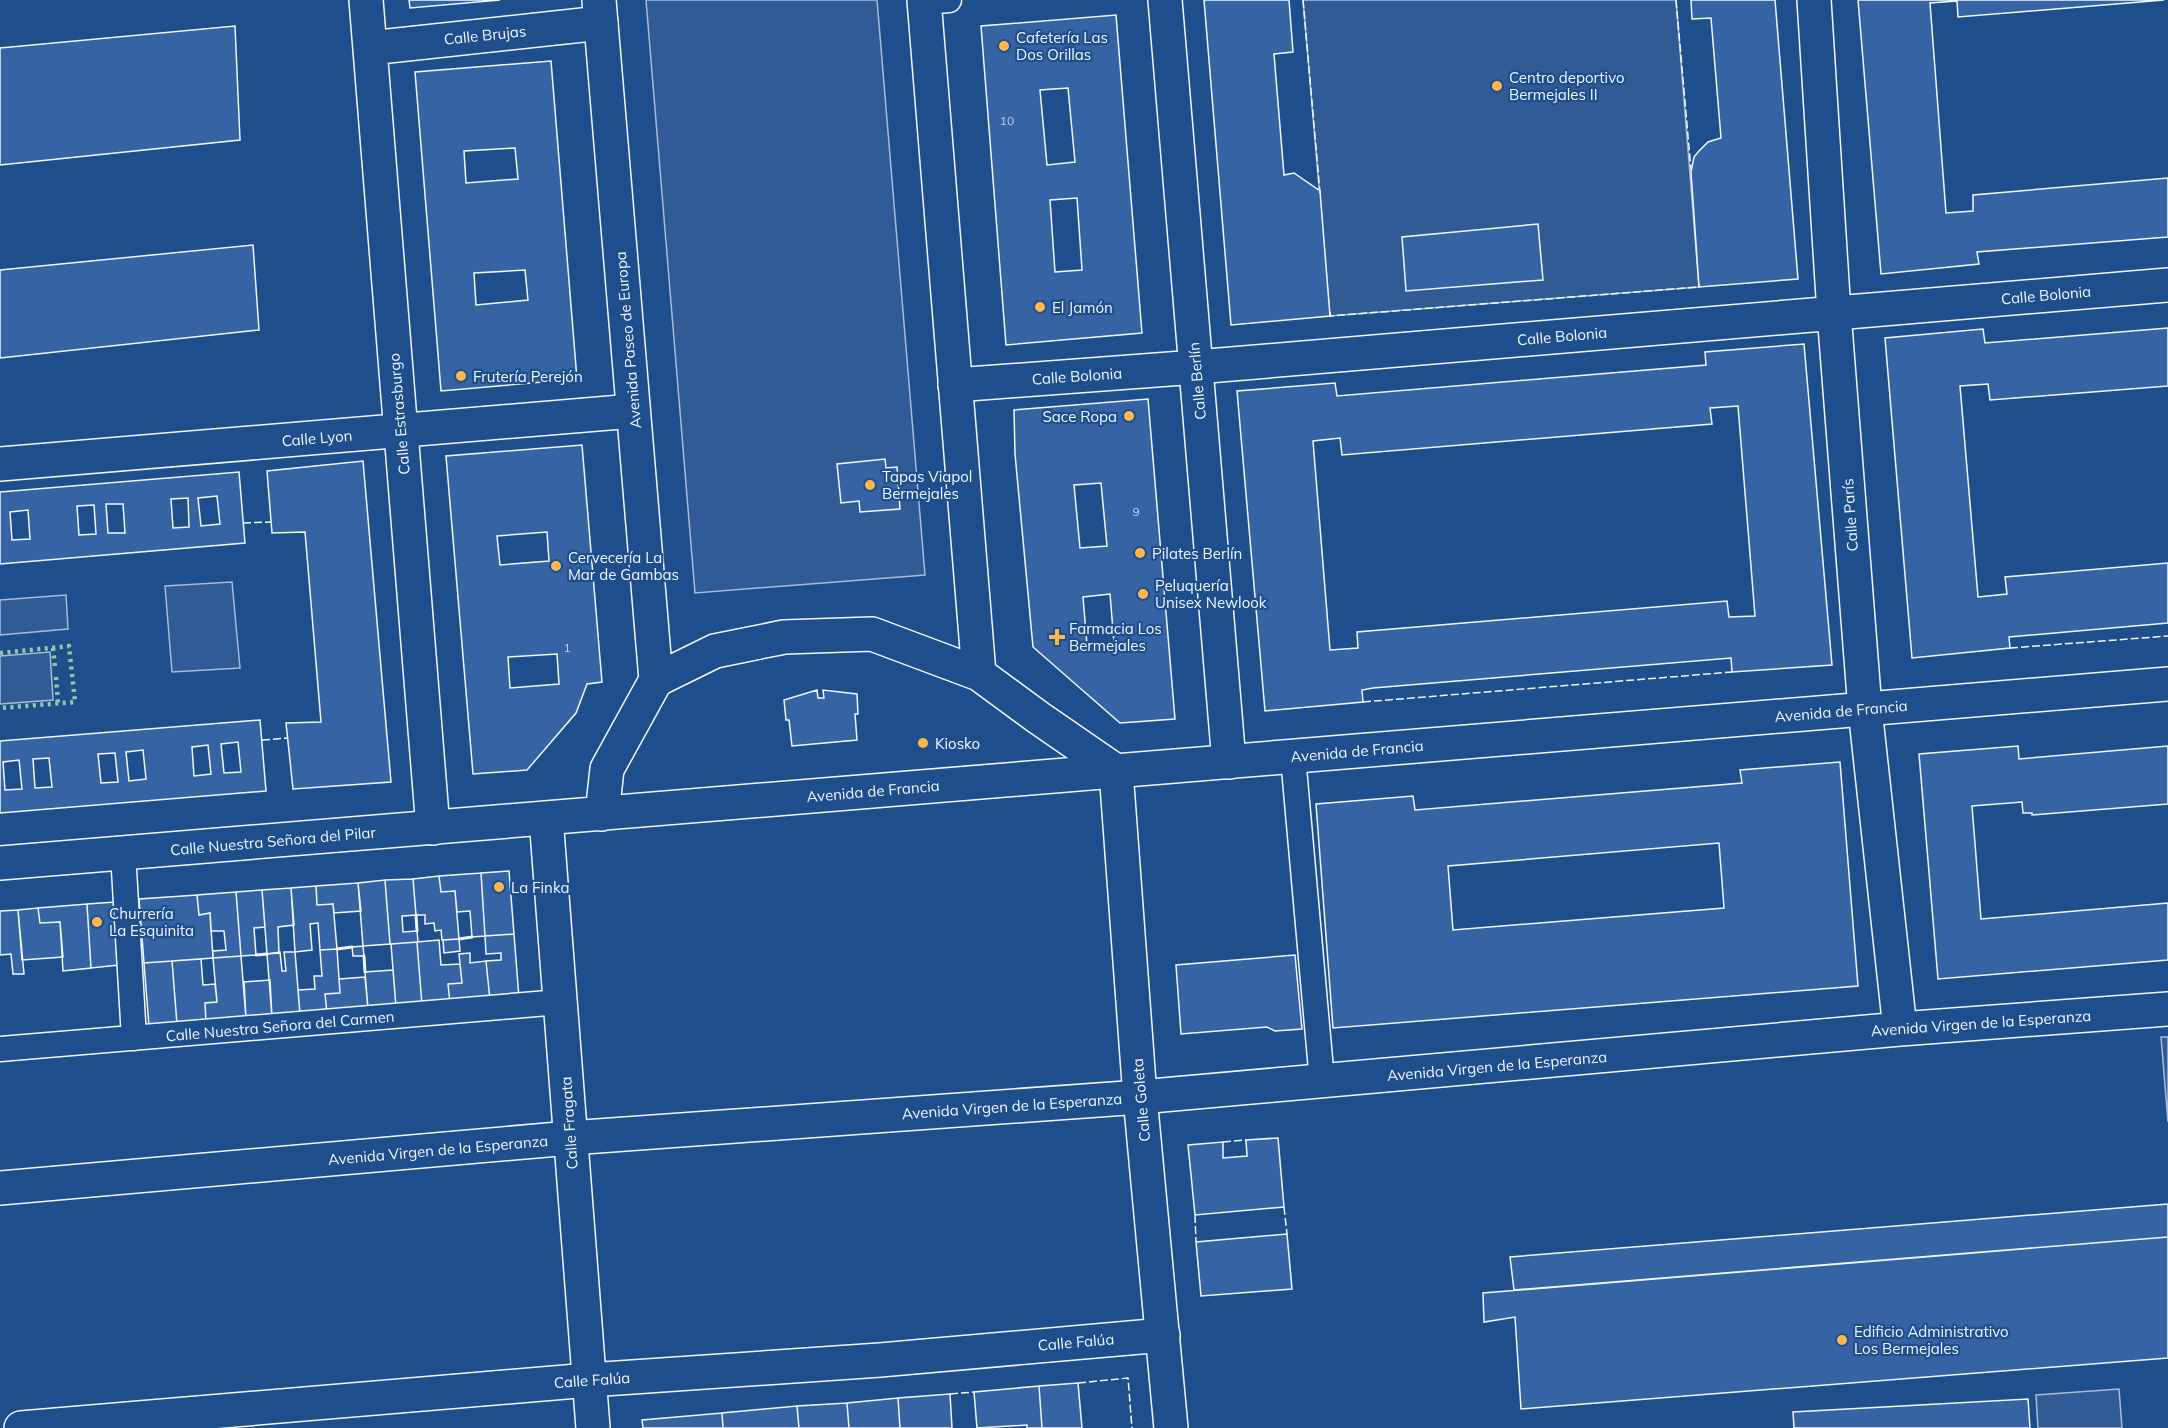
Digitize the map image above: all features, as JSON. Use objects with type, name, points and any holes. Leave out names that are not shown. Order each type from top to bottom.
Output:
[{"type":"street","name":"Calle Estrasburgo","points":[[366,0],[433,828]]},
{"type":"street","name":"Calle Berlín","points":[[1165,0],[1228,762]]},
{"type":"street","name":"Calle París","points":[[1814,0],[1834,313],[1865,710],[1900,1029]]},
{"type":"street","points":[[932,1],[955,385],[979,674]]},
{"type":"street","name":"Calle Brujas","points":[[369,48],[600,12]]},
{"type":"street","name":"Avenida Paseo de Europa","points":[[600,12],[656,680]]},
{"type":"street","name":"Calle Bolonia","points":[[955,385],[1196,367],[2168,285]]},
{"type":"street","name":"Calle Lyon","points":[[0,464],[633,411]]},
{"type":"street","points":[[602,813],[607,769],[656,680],[715,651],[784,637],[872,634],[979,674],[1116,771]]},
{"type":"street","name":"Avenida de Francia","points":[[546,818],[2168,684]]},
{"type":"street","points":[[1293,757],[1322,1081]]},
{"type":"street","name":"Calle Goleta","points":[[1116,771],[1140,1097],[1171,1428]]},
{"type":"street","name":"Calle Nuestra Señora del Pilar","points":[[0,863],[546,818]]},
{"type":"street","name":"Calle Fragata","points":[[546,818],[593,1428]]},
{"type":"street","points":[[123,853],[134,1038]]},
{"type":"street","name":"Calle Nuestra Señora del Carmen","points":[[0,1049],[560,1002]]},
{"type":"street","name":"Avenida Virgen de la Esperanza","points":[[0,1188],[570,1138],[1140,1097],[1900,1029],[2168,1009]]},
{"type":"street","name":"Calle Falúa","points":[[21,1428],[589,1380],[880,1360],[1163,1335]]},
{"type":"shaded area","points":[[646,0],[877,0],[925,575],[695,593]]},
{"type":"shaded area","name":"Centro deportivo Bermejales II","points":[[1303,0],[1676,0],[1699,287],[1330,316]]},
{"type":"shaded area","points":[[232,582],[240,668],[172,672],[165,586]]},
{"type":"shaded area","points":[[66,595],[68,629],[0,635],[0,600]]},
{"type":"shaded area","points":[[50,652],[53,700],[0,704],[0,656]]},
{"type":"shaded area","points":[[2161,1037],[2168,1037],[2168,1122]]},
{"type":"shaded area","points":[[2119,1389],[2122,1428],[2038,1428],[2036,1395]]},
{"type":"building","points":[[409,0],[500,0],[410,8]]},
{"type":"building","points":[[1204,0],[1289,0],[1293,52],[1274,54],[1284,175],[1294,173],[1320,191],[1330,316],[1231,325]]},
{"type":"building","points":[[1691,0],[1775,0],[1798,279],[1699,287],[1691,172],[1694,157],[1699,151],[1708,142],[1721,138],[1711,18],[1692,19]]},
{"type":"building","points":[[1858,0],[2164,0],[1958,17],[1957,1],[1930,3],[1946,213],[1973,211],[1973,195],[2168,178],[2168,237],[1977,252],[1979,264],[1881,274]]},
{"type":"building","points":[[1116,15],[1142,333],[1006,345],[981,26]],"holes":[[[1068,88],[1075,162],[1047,165],[1040,90]],[[1077,198],[1082,270],[1055,272],[1050,200]]]},
{"type":"building","points":[[235,26],[240,140],[0,165],[0,48]]},
{"type":"building","points":[[551,61],[577,379],[441,391],[415,72]],"holes":[[[515,148],[518,179],[466,183],[464,151]],[[525,270],[528,300],[476,305],[474,273]]]},
{"type":"building","points":[[1538,224],[1543,280],[1406,291],[1402,237]]},
{"type":"building","points":[[253,245],[259,330],[0,358],[0,270]]},
{"type":"building","points":[[2168,328],[2168,386],[1990,400],[1988,384],[1960,386],[1978,597],[2007,594],[2005,577],[2168,563],[2168,623],[2009,637],[2010,648],[1912,658],[1885,338],[1983,329],[1985,343]]},
{"type":"building","points":[[1804,344],[1832,665],[1732,672],[1731,658],[1373,688],[1362,690],[1363,702],[1265,711],[1237,391],[1335,383],[1337,396],[1706,365],[1705,352]],"holes":[[[1738,406],[1755,616],[1729,617],[1727,601],[1357,632],[1358,648],[1330,650],[1313,441],[1340,438],[1342,455],[1712,424],[1710,408]]]},
{"type":"building","points":[[1148,399],[1175,719],[1120,723],[1033,647],[1015,454],[1014,410]],"holes":[[[1101,483],[1107,546],[1080,548],[1074,485]],[[1110,594],[1114,643],[1087,645],[1083,597]]]},
{"type":"building","points":[[582,445],[602,682],[587,684],[576,713],[527,770],[473,774],[446,456]],"holes":[[[547,532],[549,561],[500,565],[497,536]],[[557,654],[559,684],[510,688],[508,657]]]},
{"type":"building","points":[[885,459],[886,468],[897,467],[900,509],[860,512],[859,501],[841,503],[837,464]]},
{"type":"building","points":[[363,461],[391,782],[293,789],[286,723],[321,722],[305,532],[272,533],[267,471]]},
{"type":"building","points":[[239,472],[245,543],[0,564],[0,492]],"holes":[[[217,496],[220,524],[201,526],[198,498]],[[188,498],[189,527],[173,528],[171,499]],[[106,504],[123,504],[125,533],[108,533]],[[94,505],[96,534],[79,535],[77,506]],[[28,510],[30,539],[12,540],[10,512]]]},
{"type":"building","points":[[817,690],[818,698],[824,698],[823,690],[857,694],[858,714],[855,714],[857,740],[792,746],[784,700]]},
{"type":"building","points":[[260,720],[266,791],[0,813],[0,741]],"holes":[[[238,742],[241,772],[224,773],[221,744]],[[208,745],[211,774],[194,776],[192,747]],[[143,750],[146,779],[129,781],[126,752]],[[115,753],[118,782],[101,783],[98,754]],[[49,758],[52,787],[35,788],[33,759]],[[19,760],[22,789],[5,790],[3,762]]]},
{"type":"building","points":[[2018,746],[2019,759],[2168,746],[2168,804],[2032,815],[2032,813],[2023,813],[2022,802],[1972,806],[1981,919],[2168,903],[2168,960],[1938,979],[1919,754]]},
{"type":"building","points":[[1840,762],[1858,986],[1333,1028],[1316,804],[1413,796],[1415,810],[1742,783],[1740,770]],"holes":[[[1719,843],[1724,908],[1453,930],[1448,866]]]},
{"type":"building","points":[[509,871],[514,934],[485,936],[481,873]]},
{"type":"building","points":[[481,873],[485,936],[472,937],[470,911],[457,912],[455,891],[441,892],[439,876]]},
{"type":"building","points":[[439,876],[441,892],[455,891],[459,939],[442,940],[441,930],[435,931],[434,923],[425,924],[425,915],[416,915],[413,879]]},
{"type":"building","points":[[413,879],[416,915],[402,916],[403,932],[417,931],[418,942],[390,944],[385,880]]},
{"type":"building","points":[[385,880],[390,944],[363,946],[358,883]]},
{"type":"building","points":[[358,883],[361,911],[334,913],[333,904],[317,905],[316,886]]},
{"type":"building","points":[[316,886],[317,905],[333,904],[337,949],[320,950],[318,923],[310,924],[312,950],[295,952],[291,888]]},
{"type":"building","points":[[291,888],[294,925],[278,927],[279,953],[267,954],[262,890]]},
{"type":"building","points":[[262,890],[265,927],[254,928],[256,955],[241,956],[236,892]]},
{"type":"building","points":[[236,892],[241,956],[213,958],[213,951],[226,950],[224,931],[211,931],[210,913],[199,915],[197,895]]},
{"type":"building","points":[[197,895],[199,915],[210,913],[213,958],[144,963],[139,899]]},
{"type":"building","points":[[115,902],[119,965],[91,968],[87,904]]},
{"type":"building","points":[[87,904],[91,968],[63,971],[60,922],[40,923],[38,908]]},
{"type":"building","points":[[38,908],[40,923],[60,922],[63,957],[22,960],[18,910]]},
{"type":"building","points":[[18,910],[24,974],[13,974],[11,954],[0,955],[0,911]]},
{"type":"building","points":[[514,934],[519,998],[490,1000],[486,961],[501,960],[501,953],[486,954],[485,936]]},
{"type":"building","points":[[459,939],[460,951],[444,953],[443,940]]},
{"type":"building","points":[[439,940],[441,965],[460,964],[462,983],[448,984],[450,1003],[422,1005],[417,942]]},
{"type":"building","points":[[417,942],[422,1005],[396,1007],[391,944]]},
{"type":"building","points":[[363,946],[364,956],[353,956],[352,947]]},
{"type":"building","points":[[337,949],[340,993],[325,994],[327,1013],[300,1014],[298,990],[315,989],[314,976],[322,976],[320,950]]},
{"type":"building","points":[[280,952],[282,971],[286,971],[284,952],[295,952],[300,1014],[272,1017],[267,954]]},
{"type":"building","points":[[470,953],[470,963],[486,961],[490,1000],[450,1003],[448,984],[462,983],[459,954]]},
{"type":"building","points":[[1295,955],[1302,1029],[1275,1031],[1267,1027],[1181,1034],[1176,965]]},
{"type":"building","points":[[241,956],[246,1018],[206,1022],[205,1003],[217,1002],[213,958]]},
{"type":"building","points":[[201,959],[203,985],[215,984],[217,1002],[205,1003],[206,1022],[177,1024],[172,961]]},
{"type":"building","points":[[172,961],[177,1024],[149,1026],[144,963]]},
{"type":"building","points":[[393,970],[396,1007],[368,1009],[365,972]]},
{"type":"building","points":[[365,977],[368,1009],[327,1013],[325,994],[340,993],[339,979]]},
{"type":"building","points":[[270,980],[272,1017],[246,1018],[244,982]]},
{"type":"building","points":[[1278,1138],[1284,1207],[1195,1215],[1188,1145],[1223,1142],[1223,1158],[1247,1156],[1246,1140]]},
{"type":"building","points":[[2168,1204],[2168,1237],[1514,1290],[1510,1257]]},
{"type":"building","points":[[1287,1234],[1292,1289],[1201,1296],[1196,1242]]},
{"type":"building","name":"Edificio Administrativo Los Bermejales","points":[[2168,1237],[2168,1358],[1521,1409],[1515,1317],[1484,1322],[1483,1293]]},
{"type":"building","points":[[1078,1383],[1082,1428],[1042,1428],[1039,1386]]},
{"type":"building","points":[[1039,1386],[1042,1428],[1027,1428],[1027,1425],[977,1428],[974,1392]]},
{"type":"building","points":[[950,1394],[952,1428],[900,1428],[898,1398]]},
{"type":"building","points":[[898,1398],[900,1428],[849,1428],[847,1403]]},
{"type":"building","points":[[2028,1399],[2030,1428],[1794,1428],[1793,1412]]},
{"type":"building","points":[[847,1403],[849,1428],[799,1428],[797,1406]]},
{"type":"building","points":[[797,1406],[799,1428],[723,1428],[722,1413]]},
{"type":"building","points":[[722,1413],[723,1428],[643,1428],[642,1420]]},
{"type":"hedge","points":[[0,653],[69,646],[75,702],[0,708]]},
{"type":"hedge","points":[[53,648],[55,667]]},
{"type":"hedge","points":[[56,677],[58,703]]},
{"type":"fence","points":[[1303,0],[1320,193]]},
{"type":"fence","points":[[1676,0],[1691,170]]},
{"type":"fence","points":[[1330,312],[1330,316],[1699,287],[1699,284]]},
{"type":"fence","points":[[243,523],[271,522]]},
{"type":"fence","points":[[2010,648],[2168,636]]},
{"type":"fence","points":[[1363,702],[1732,672]]},
{"type":"fence","points":[[262,740],[288,738]]},
{"type":"fence","points":[[1223,1142],[1246,1140]]},
{"type":"fence","points":[[1284,1207],[1287,1234]]},
{"type":"fence","points":[[1195,1215],[1196,1242]]},
{"type":"fence","points":[[1078,1383],[1128,1378],[1132,1428]]},
{"type":"fence","points":[[950,1394],[974,1392]]},
{"type":"wall","points":[[416,915],[417,931]]},
{"type":"wall","points":[[459,939],[472,937]]},
{"type":"wall","points":[[337,949],[352,947]]},
{"type":"wall","points":[[256,955],[267,954]]},
{"type":"wall","points":[[364,956],[365,972]]},
{"type":"place","name":"Cafetería Las Dos Orillas","points":[[1004,46]]},
{"type":"place","name":"Centro deportivo Bermejales II","points":[[1497,86]]},
{"type":"place","name":"El Jamón","points":[[1040,307]]},
{"type":"place","name":"Frutería Perejón","points":[[461,376]]},
{"type":"place","name":"Sace Ropa","points":[[1129,416]]},
{"type":"place","name":"Tapas Viapol Bermejales","points":[[870,485]]},
{"type":"place","name":"Pilates Berlín","points":[[1140,553]]},
{"type":"place","name":"Cervecería La Mar de Gambas","points":[[556,566]]},
{"type":"place","name":"Peluquería Unisex Newlook","points":[[1143,594]]},
{"type":"place","name":"Farmacia Los Bermejales","points":[[1057,637]]},
{"type":"place","name":"Kiosko","points":[[923,743]]},
{"type":"place","name":"La Finka","points":[[499,887]]},
{"type":"place","name":"Churrería La Esquinita","points":[[97,922]]},
{"type":"place","name":"Edificio Administrativo Los Bermejales","points":[[1842,1340]]}]
